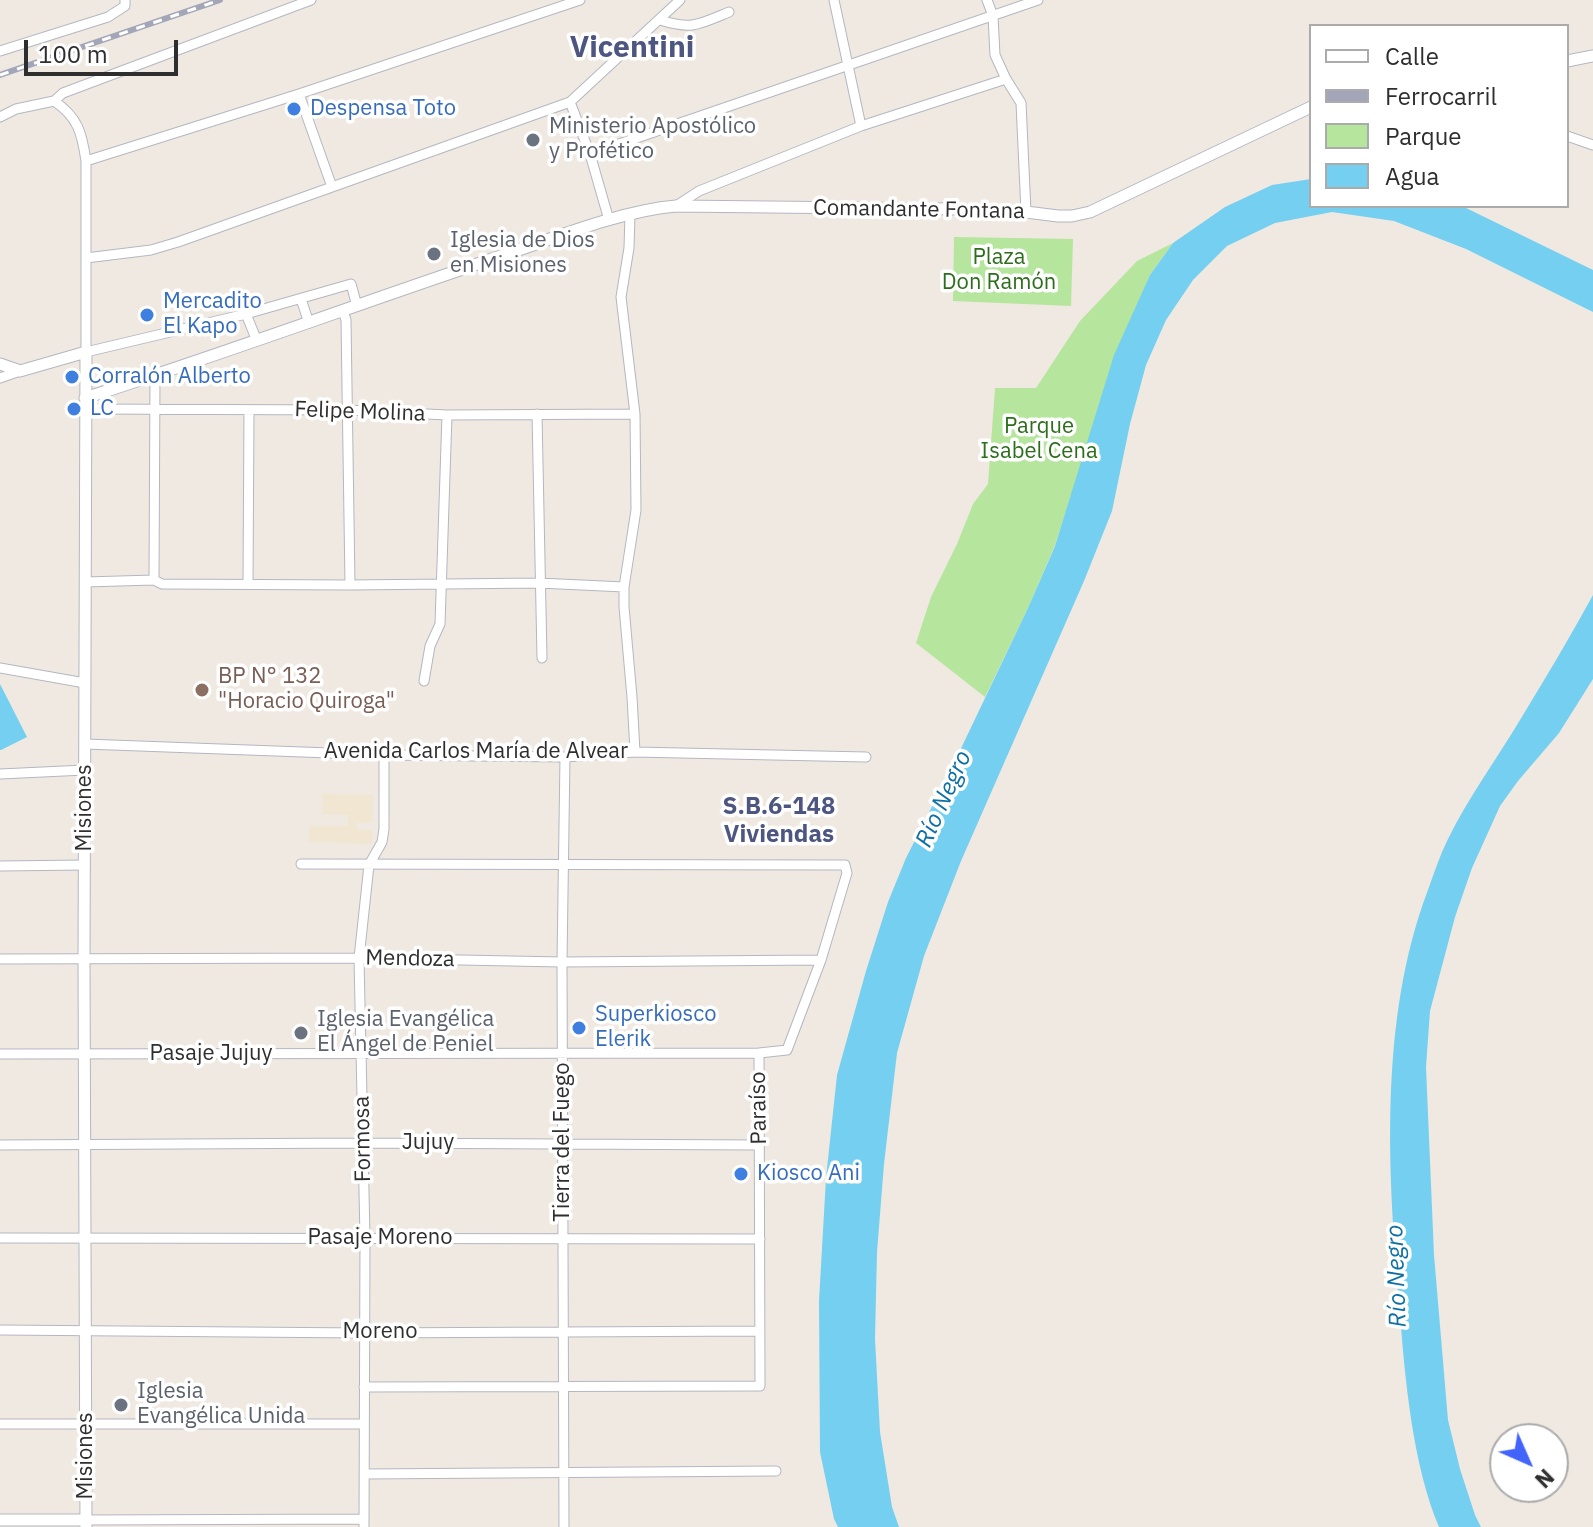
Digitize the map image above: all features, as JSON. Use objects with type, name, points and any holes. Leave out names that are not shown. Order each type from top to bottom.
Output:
[{"type":"street","points":[[0,117],[16,109],[54,101],[63,93],[311,0]]},
{"type":"street","points":[[86,161],[580,0]]},
{"type":"street","points":[[86,258],[151,250],[570,102],[680,0]]},
{"type":"street","points":[[834,0],[861,126]]},
{"type":"street","points":[[987,0],[993,16],[995,55],[1021,103],[1026,212]]},
{"type":"street","points":[[590,154],[1038,0]]},
{"type":"street","points":[[0,51],[108,17],[125,3]]},
{"type":"street","points":[[660,20],[681,26],[698,26],[729,12]]},
{"type":"street","points":[[1569,61],[1593,56]]},
{"type":"street","points":[[676,206],[699,191],[861,126],[1006,79]]},
{"type":"street","points":[[299,94],[332,187]]},
{"type":"street","name":"Misiones","points":[[54,101],[70,111],[82,136],[86,161],[86,1524]]},
{"type":"street","points":[[570,102],[590,154],[609,220]]},
{"type":"street","name":"Comandante Fontana","points":[[85,404],[155,376],[459,270],[609,220],[658,208],[1026,212],[1072,216],[1090,212],[1309,108]]},
{"type":"street","points":[[1569,137],[1593,145]]},
{"type":"street","points":[[630,215],[629,248],[621,297],[635,414],[636,510],[624,587],[635,752]]},
{"type":"street","points":[[0,378],[86,352],[246,314],[351,284],[357,306]]},
{"type":"street","points":[[301,299],[309,323]]},
{"type":"street","points":[[343,311],[346,320],[350,585]]},
{"type":"street","points":[[246,314],[257,341]]},
{"type":"street","points":[[0,364],[20,371]]},
{"type":"street","points":[[154,580],[155,376]]},
{"type":"street","name":"Felipe Molina","points":[[85,404],[154,409],[347,410],[447,415],[635,414]]},
{"type":"street","points":[[248,583],[249,410]]},
{"type":"street","points":[[537,414],[542,658]]},
{"type":"street","points":[[424,681],[430,646],[440,624],[447,415]]},
{"type":"street","points":[[85,582],[154,580],[162,584],[350,585],[539,583],[624,587]]},
{"type":"street","points":[[0,668],[85,683]]},
{"type":"street","name":"Avenida Carlos María de Alvear","points":[[85,744],[384,755],[565,757],[635,752],[866,757]]},
{"type":"street","name":"Formosa","points":[[364,1523],[365,1238],[359,958],[369,865],[382,842],[384,829],[384,755]]},
{"type":"street","name":"Tierra del Fuego","points":[[564,1527],[562,962],[565,757]]},
{"type":"street","points":[[0,774],[85,770]]},
{"type":"street","points":[[301,864],[565,866]]},
{"type":"street","points":[[0,866],[85,865]]},
{"type":"street","name":"Paraíso","points":[[564,1387],[760,1386],[759,1053],[787,1050],[821,960],[847,873],[845,865],[565,866]]},
{"type":"street","name":"Mendoza","points":[[0,959],[821,960]]},
{"type":"street","name":"Pasaje Jujuy","points":[[0,1054],[759,1053]]},
{"type":"street","name":"Jujuy","points":[[0,1145],[759,1145]]},
{"type":"street","name":"Pasaje Moreno","points":[[0,1238],[760,1239]]},
{"type":"street","name":"Moreno","points":[[0,1330],[364,1333],[760,1331]]},
{"type":"street","points":[[364,1387],[564,1387]]},
{"type":"street","points":[[0,1424],[364,1424]]},
{"type":"street","points":[[364,1474],[776,1471]]},
{"type":"street","points":[[0,1520],[86,1524],[364,1523]]},
{"type":"shaded area","points":[[323,794],[373,795],[372,822],[356,823],[357,830],[372,830],[372,844],[308,842],[310,826],[348,826],[348,815],[322,814]]},
{"type":"green space","name":"Plaza Don Ramón","points":[[954,237],[1073,239],[1071,306],[953,301]]},
{"type":"green space","name":"Parque Isabel Cena","points":[[1173,243],[1150,275],[1055,545],[985,697],[916,643],[931,597],[973,504],[988,484],[995,388],[1036,388],[1080,321],[1137,261]]},
{"type":"water","name":"Río Negro","points":[[1309,179],[1309,208],[1466,208],[1593,270],[1593,312],[1466,249],[1394,221],[1332,212],[1275,223],[1227,246],[1193,280],[1166,320],[1146,365],[1112,511],[961,861],[924,956],[897,1053],[877,1252],[875,1339],[880,1432],[892,1507],[899,1527],[838,1527],[820,1452],[819,1301],[826,1178],[837,1075],[888,902],[1055,546],[1114,355],[1150,275],[1173,243],[1225,207],[1272,185]]},
{"type":"water","points":[[1593,595],[1593,679],[1559,733],[1500,806],[1472,868],[1455,917],[1430,1011],[1426,1067],[1434,1255],[1448,1420],[1460,1469],[1481,1527],[1439,1527],[1423,1477],[1412,1422],[1392,1208],[1391,1100],[1401,992],[1412,940],[1448,839]]},
{"type":"water","points":[[0,684],[27,737],[1,750],[0,750]]},
{"type":"railway","points":[[0,75],[220,0]]},
{"type":"place","name":"Despensa Toto","points":[[294,109]]},
{"type":"place","name":"Ministerio Apostólico y Profético","points":[[533,140]]},
{"type":"place","name":"Iglesia de Dios en Misiones","points":[[434,254]]},
{"type":"place","name":"Mercadito El Kapo","points":[[147,315]]},
{"type":"place","name":"Corralón Alberto","points":[[72,377]]},
{"type":"place","name":"LC","points":[[74,409]]},
{"type":"place","name":"BP N° 132 \"Horacio Quiroga\"","points":[[202,690]]},
{"type":"place","name":"Superkiosco Elerik","points":[[579,1028]]},
{"type":"place","name":"Iglesia Evangélica El Ángel de Peniel","points":[[301,1033]]},
{"type":"place","name":"Kiosco Ani","points":[[741,1174]]},
{"type":"place","name":"Iglesia Evangélica Unida","points":[[121,1405]]},
{"type":"district","name":"Vicentini","points":[[632,48]]},
{"type":"district","name":"S.B.6-148 Viviendas","points":[[779,821]]}]
